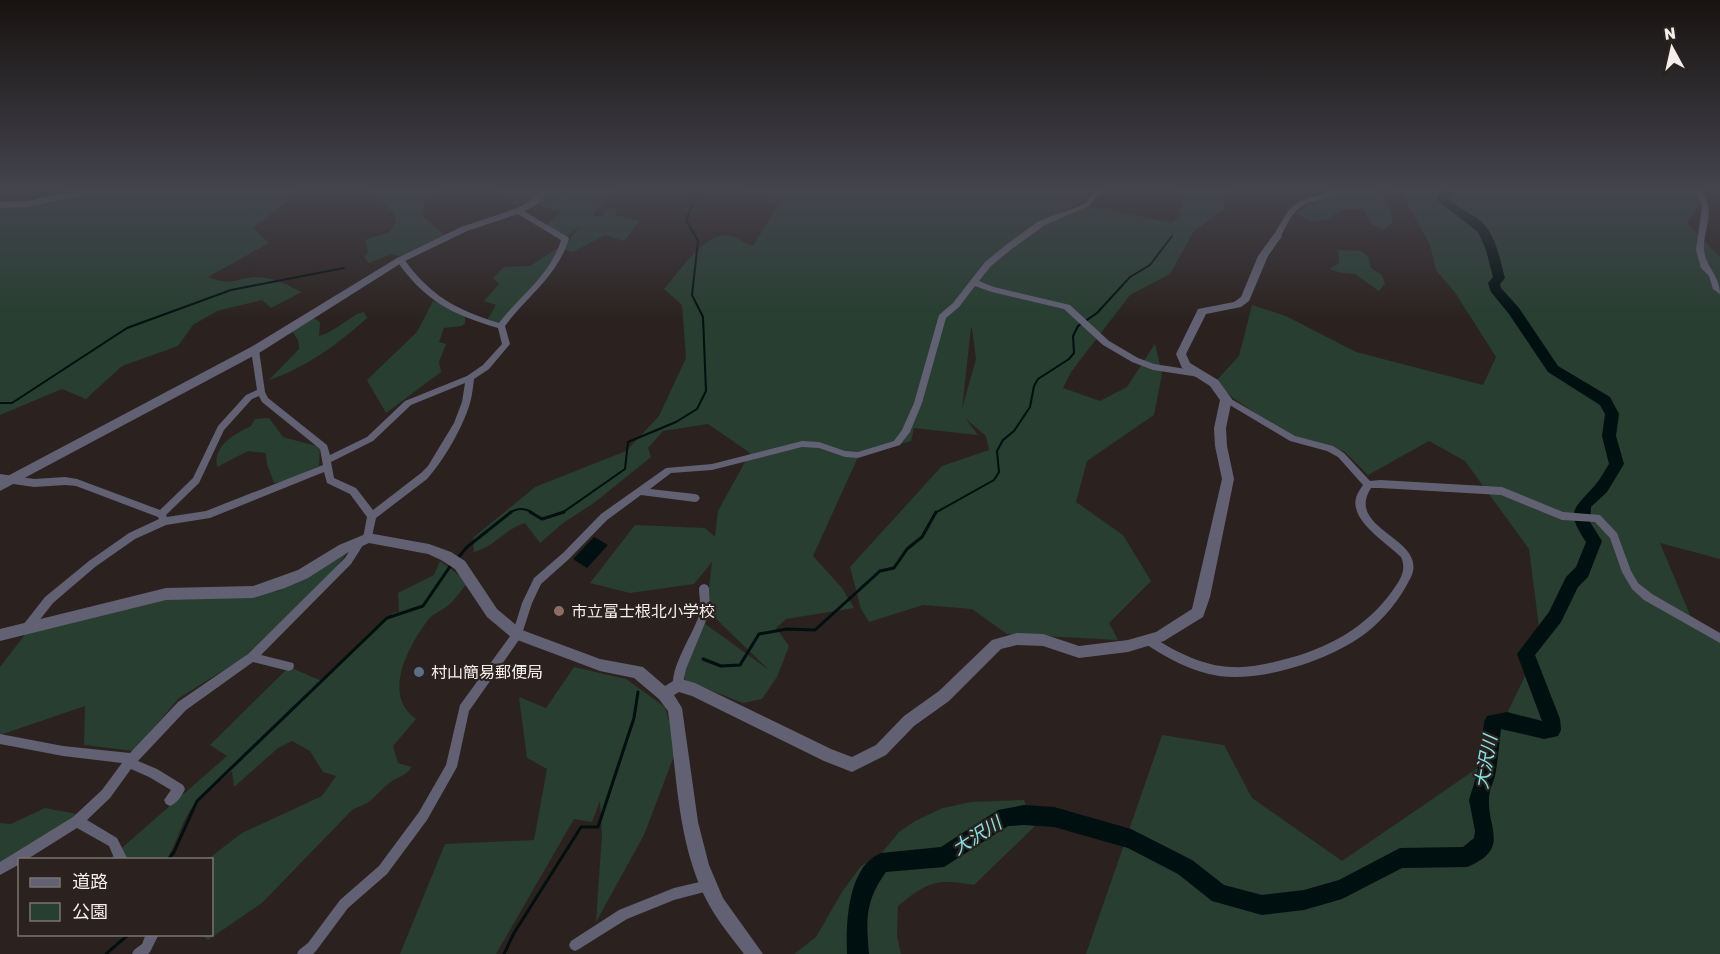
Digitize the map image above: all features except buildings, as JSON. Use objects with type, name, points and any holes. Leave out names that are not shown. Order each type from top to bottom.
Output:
[{"type":"street","points":[[0,486],[5,479],[255,350],[400,260],[457,233]]},
{"type":"street","points":[[501,326],[513,309],[549,274],[563,249],[565,238],[555,233]]},
{"type":"street","points":[[303,954],[312,946],[344,904],[383,870],[423,816],[451,767],[464,709],[517,634],[537,581],[566,556],[604,517],[669,470],[712,466],[789,445],[819,445],[846,454],[858,455],[897,443],[906,432],[918,403],[942,317],[956,305],[988,264],[1029,233]]},
{"type":"street","points":[[1279,233],[1263,256],[1245,299],[1237,305],[1202,311],[1181,354],[1186,364],[1214,383],[1226,399],[1293,439],[1330,447],[1341,455],[1368,485],[1502,491],[1562,516],[1597,518],[1614,536],[1627,572],[1635,586],[1648,597],[1720,639]]},
{"type":"street","points":[[1702,233],[1700,250],[1705,268],[1720,291]]},
{"type":"street","points":[[400,260],[416,283],[435,300],[501,326]]},
{"type":"street","points":[[973,282],[992,289],[1067,307],[1107,343],[1134,360],[1171,370],[1200,374]]},
{"type":"street","points":[[5,479],[34,483],[65,481],[77,483],[163,518],[207,515],[326,464],[370,439],[408,403],[470,378],[486,368],[506,344],[501,326]]},
{"type":"street","points":[[255,350],[261,392],[265,400],[324,447],[330,480],[353,491],[372,516]]},
{"type":"street","points":[[0,869],[77,821],[106,794],[131,761],[182,706],[252,657],[348,561],[364,540],[372,516],[431,468],[458,424],[466,402],[470,378]]},
{"type":"street","points":[[27,628],[49,600],[115,545],[163,518],[196,480],[221,428],[249,397],[261,392]]},
{"type":"street","points":[[0,635],[166,594],[262,589],[303,574],[364,540],[429,549],[447,556],[460,565],[492,613],[517,634],[600,665],[638,672],[671,690],[695,690],[852,765],[881,750],[909,721],[944,696],[997,644],[1017,639],[1043,640],[1079,652],[1120,648],[1175,629],[1198,613],[1228,479],[1221,446],[1220,428],[1226,399]]},
{"type":"street","points":[[1148,640],[1176,658],[1203,667],[1248,673],[1287,664],[1339,645],[1362,630],[1393,597],[1408,572],[1409,561],[1365,518],[1360,510],[1361,498],[1368,485]]},
{"type":"street","points":[[639,491],[695,498]]},
{"type":"street","points":[[704,588],[705,611],[671,690],[695,840],[708,886],[730,923],[755,954]]},
{"type":"street","points":[[252,657],[289,666]]},
{"type":"street","points":[[0,739],[131,761],[179,789],[170,800]]},
{"type":"street","points":[[77,821],[113,842],[121,858]]},
{"type":"street","points":[[575,945],[623,914],[674,894],[708,886]]},
{"type":"street","points":[[138,954],[146,948],[152,936]]},
{"type":"green space","points":[[0,233],[258,233],[269,243],[208,277],[229,282],[264,277],[302,292],[271,308],[262,300],[217,311],[193,325],[178,346],[122,366],[86,399],[62,389],[0,415]]},
{"type":"green space","points":[[388,233],[442,233],[445,235],[400,256],[391,254],[369,263],[364,257],[368,252],[365,240]]},
{"type":"green space","points":[[555,233],[572,233],[564,239]]},
{"type":"green space","points":[[575,233],[631,233],[624,241],[605,235],[573,252],[563,249],[501,325],[486,322],[496,305],[484,301],[499,284],[493,278],[504,267],[530,266],[564,244],[564,247]]},
{"type":"green space","points":[[761,233],[1193,233],[1170,274],[1130,295],[1071,372],[1063,388],[1100,401],[1127,387],[1155,344],[1162,374],[1154,415],[1087,461],[1076,502],[1123,535],[1151,581],[1109,623],[1118,640],[1007,634],[972,609],[923,605],[869,622],[861,609],[850,567],[942,466],[989,450],[986,436],[965,418],[978,435],[914,428],[911,441],[859,455],[813,556],[842,588],[854,608],[786,619],[776,628],[789,646],[777,677],[762,699],[743,703],[685,680],[684,669],[704,623],[769,670],[710,613],[709,587],[712,562],[694,584],[630,593],[590,583],[635,525],[705,528],[715,537],[718,511],[750,453],[708,424],[663,431],[648,448],[651,457],[540,543],[525,523],[474,552],[473,538],[535,487],[626,451],[659,416],[686,358],[682,305],[664,289],[694,253],[713,239],[731,236],[753,246]],"holes":[[[971,328],[972,328],[976,359],[962,409]]]},
{"type":"green space","points":[[1423,233],[1696,233],[1720,257],[1720,559],[1660,543],[1690,615],[1720,637],[1720,954],[1086,954],[1162,735],[1224,745],[1252,798],[1342,861],[1482,765],[1541,643],[1529,549],[1465,461],[1429,441],[1368,475],[1344,451],[1295,440],[1233,398],[1216,381],[1239,356],[1252,305],[1286,316],[1356,352],[1483,385],[1496,357],[1456,294],[1436,270],[1430,245]]},
{"type":"green space","points":[[1338,250],[1361,251],[1368,257],[1371,268],[1382,275],[1385,284],[1379,291],[1355,274],[1329,269],[1339,263]]},
{"type":"green space","points":[[433,301],[465,314],[465,323],[462,326],[444,328],[439,342],[446,344],[439,362],[441,372],[386,413],[367,380],[417,332]]},
{"type":"green space","points":[[364,312],[367,318],[345,337],[309,362],[269,380],[299,349],[298,340],[292,331],[314,318],[320,322],[319,336]]},
{"type":"green space","points":[[269,418],[283,437],[320,447],[319,466],[287,481],[274,483],[267,464],[266,453],[248,451],[217,467],[218,453],[226,442],[251,426],[255,419]]},
{"type":"green space","points":[[348,551],[336,568],[242,659],[179,698],[134,751],[84,745],[85,706],[0,735],[0,667],[27,632],[168,597],[278,591]]},
{"type":"green space","points":[[440,561],[468,582],[452,602],[428,620],[413,643],[402,670],[399,684],[400,697],[406,709],[416,719],[393,746],[398,763],[412,767],[388,784],[369,802],[353,809],[262,903],[208,940],[202,936],[213,936],[213,858],[209,858],[242,833],[322,796],[336,776],[323,772],[310,751],[292,741],[278,748],[234,787],[232,771],[205,793],[188,814],[168,858],[110,858],[227,756],[210,745],[289,667],[322,681],[386,619],[393,613],[399,612],[398,593],[434,575]]},
{"type":"green space","points":[[574,667],[626,679],[665,707],[677,748],[644,835],[596,922],[602,834],[600,801],[592,822],[574,819],[496,954],[400,954],[445,844],[534,840],[547,769],[527,758],[519,697],[546,708]]},
{"type":"green space","points":[[1024,800],[1034,827],[974,885],[950,882],[933,884],[898,906],[897,936],[901,954],[794,954],[816,937],[842,892],[861,866],[881,854],[899,832],[915,821],[943,808],[971,802]]},
{"type":"green space","points":[[45,808],[77,814],[39,842],[0,864],[0,823],[11,824]]},
{"type":"shaded area","points":[[594,537],[608,545],[587,568],[573,559]]},
{"type":"waterway","points":[[563,512],[625,469],[628,442],[676,422],[697,409],[706,391],[703,317],[692,295],[698,241],[693,233]]},
{"type":"waterway","name":"大沢川","points":[[858,954],[858,906],[866,885],[881,863],[944,857],[1005,817],[1024,815],[1054,817],[1131,839],[1185,867],[1219,894],[1262,905],[1304,900],[1342,889],[1400,858],[1467,857],[1483,843],[1485,831],[1479,800],[1486,774],[1493,722],[1507,720],[1536,729],[1552,730],[1551,719],[1526,654],[1555,617],[1572,582],[1582,572],[1594,541],[1582,523],[1584,505],[1602,488],[1617,464],[1609,436],[1612,414],[1605,401],[1553,369],[1514,311],[1495,289],[1494,283],[1499,278],[1492,250],[1484,233]]},
{"type":"waterway","points":[[936,513],[994,480],[999,472],[997,451],[1003,440],[1014,431],[1030,407],[1034,386],[1038,379],[1069,359],[1074,353],[1073,336],[1078,326],[1097,313],[1130,277],[1150,265],[1172,236]]},
{"type":"waterway","points":[[0,403],[12,403],[127,328],[231,290],[344,268]]},
{"type":"waterway","points":[[510,513],[522,509],[533,513]]},
{"type":"waterway","points":[[457,559],[467,547],[511,512]]},
{"type":"waterway","points":[[530,512],[542,519],[563,512]]},
{"type":"waterway","points":[[703,659],[721,666],[740,665],[759,634],[787,629],[815,630],[880,571],[894,568],[907,549],[922,537],[936,513]]},
{"type":"waterway","points":[[170,858],[197,801],[387,618],[423,606],[451,565]]},
{"type":"waterway","points":[[504,954],[514,933],[581,827],[598,827],[634,718],[638,692]]},
{"type":"waterway","points":[[106,954],[127,936]]},
{"type":"place","name":"市立富士根北小学校","points":[[559,611]]},
{"type":"place","name":"村山簡易郵便局","points":[[419,672]]}]
